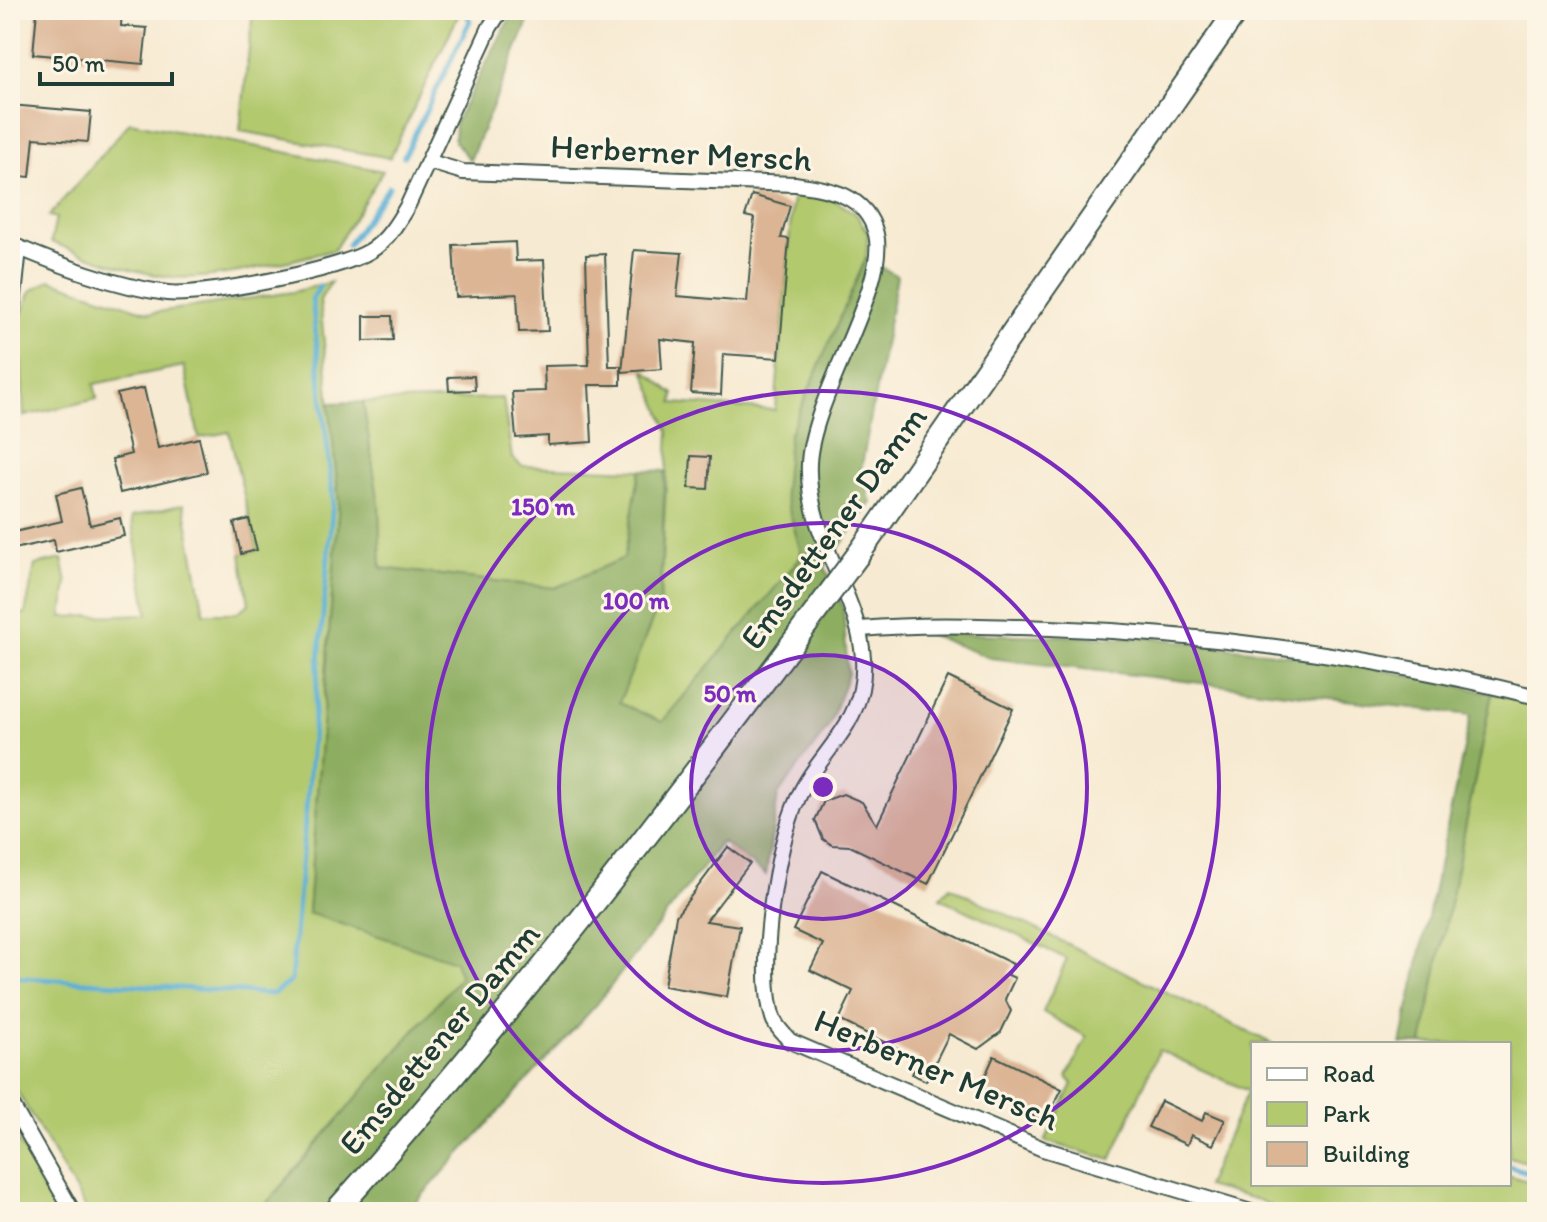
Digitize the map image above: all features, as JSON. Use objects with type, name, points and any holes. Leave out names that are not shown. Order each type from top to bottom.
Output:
[{"type":"main road","name":"Emsdettener Damm","points":[[335,1212],[414,1125],[635,854],[858,555],[1237,10]]},
{"type":"street","points":[[10,335],[15,246],[96,277],[170,293],[245,285],[346,262],[371,251],[392,231],[430,162],[490,27],[501,10]]},
{"type":"street","name":"Herberner Mersch","points":[[430,162],[463,172],[795,184],[840,191],[860,205],[877,234],[877,254],[861,310],[816,417],[808,468],[820,536],[861,629],[861,689],[850,720],[807,781],[787,830],[767,940],[765,975],[773,1021],[790,1041],[1043,1149],[1251,1212]]},
{"type":"street","points":[[861,629],[926,624],[1162,632],[1350,657],[1537,697]]},
{"type":"street","points":[[10,1102],[73,1212]]},
{"type":"green space","points":[[253,10],[448,10],[459,14],[390,158],[240,131]]},
{"type":"green space","points":[[520,10],[533,10],[470,160],[454,141],[455,123],[510,18]]},
{"type":"green space","points":[[130,122],[383,171],[334,250],[226,274],[182,278],[163,276],[106,262],[51,242],[56,218],[49,216]]},
{"type":"green space","points":[[793,194],[834,200],[856,214],[868,233],[866,258],[837,330],[784,492],[802,556],[662,723],[618,703],[660,601],[669,432],[644,370],[674,394],[673,403],[775,410]]},
{"type":"green space","points":[[866,258],[897,276],[861,470],[871,503],[825,567],[843,607],[848,674],[829,726],[778,795],[766,875],[722,842],[597,1004],[407,1212],[259,1212],[460,977],[455,961],[308,913],[339,502],[329,403],[363,402],[379,505],[381,568],[555,588],[624,558],[640,470],[665,471],[660,601],[619,703],[662,722],[802,556],[784,492],[789,435]]},
{"type":"green space","points":[[50,280],[150,313],[293,292],[331,282],[320,300],[339,502],[308,912],[456,961],[460,977],[259,1212],[88,1212],[10,1079],[10,613],[25,614],[35,565],[62,559],[67,583],[62,617],[148,614],[131,517],[184,504],[204,613],[236,613],[249,604],[241,554],[257,550],[229,432],[199,438],[184,366],[94,384],[97,399],[24,416],[19,321],[31,291]]},
{"type":"green space","points":[[503,398],[512,458],[522,466],[640,470],[625,558],[555,588],[380,568],[379,505],[363,402]]},
{"type":"green space","points":[[926,633],[1156,638],[1345,662],[1492,693],[1422,1042],[1401,1042],[1471,715],[990,658]]},
{"type":"green space","points":[[1492,693],[1537,705],[1537,1165],[1511,1158],[1511,1042],[1422,1042]]},
{"type":"green space","points":[[950,887],[1269,1042],[1251,1042],[1251,1186],[1511,1186],[1511,1176],[1537,1184],[1537,1212],[1283,1212],[1259,1200],[1206,1186],[1248,1091],[1159,1050],[1111,1160],[1045,1141],[1073,1084],[1067,1077],[1087,1037],[1043,1012],[1067,959],[940,898]]},
{"type":"green space","points":[[10,1127],[60,1212],[10,1212]]},
{"type":"building","points":[[37,10],[122,10],[121,26],[147,28],[143,64],[33,54]]},
{"type":"building","points":[[10,105],[91,112],[88,142],[34,138],[30,177],[10,175]]},
{"type":"building","points":[[752,195],[790,206],[781,238],[789,239],[779,358],[723,354],[721,395],[691,393],[695,343],[660,339],[662,369],[622,372],[634,250],[682,253],[677,296],[747,302],[754,218],[745,216]]},
{"type":"building","points":[[515,242],[516,261],[544,260],[548,331],[519,332],[517,294],[456,297],[453,245]]},
{"type":"building","points":[[605,254],[609,366],[621,366],[621,385],[589,385],[592,442],[548,445],[548,436],[516,438],[512,392],[545,391],[544,366],[589,365],[586,255]]},
{"type":"building","points":[[364,316],[392,316],[393,340],[364,341]]},
{"type":"building","points":[[474,376],[475,390],[449,391],[448,377]]},
{"type":"building","points":[[144,388],[158,448],[199,438],[207,472],[120,493],[112,459],[131,454],[117,394]]},
{"type":"building","points":[[691,456],[710,457],[708,489],[689,488]]},
{"type":"building","points":[[81,488],[90,525],[120,518],[124,536],[56,552],[54,540],[14,549],[10,533],[62,521],[56,494]]},
{"type":"building","points":[[249,519],[257,550],[241,554],[234,523]]},
{"type":"building","points":[[948,677],[1013,709],[928,884],[850,846],[832,845],[823,839],[815,820],[824,801],[843,794],[862,802],[877,825]]},
{"type":"building","points":[[728,847],[750,863],[706,921],[740,926],[727,997],[664,986],[676,916]]},
{"type":"building","points":[[822,871],[1013,964],[1008,975],[1015,978],[1005,999],[1011,1011],[1001,1032],[978,1049],[949,1034],[926,1081],[912,1074],[919,1059],[839,1020],[853,991],[810,970],[823,944],[793,930]]},
{"type":"building","points":[[994,1056],[1062,1089],[1045,1122],[980,1087]]},
{"type":"building","points":[[1161,1101],[1202,1121],[1206,1112],[1225,1120],[1213,1145],[1191,1135],[1187,1145],[1148,1127]]},
{"type":"waterway","points":[[404,156],[470,21],[465,10]]},
{"type":"waterway","points":[[348,245],[389,187]]},
{"type":"waterway","points":[[10,977],[273,994],[291,981],[333,501],[312,299],[320,286]]},
{"type":"waterway","points":[[1511,1167],[1537,1175]]}]
